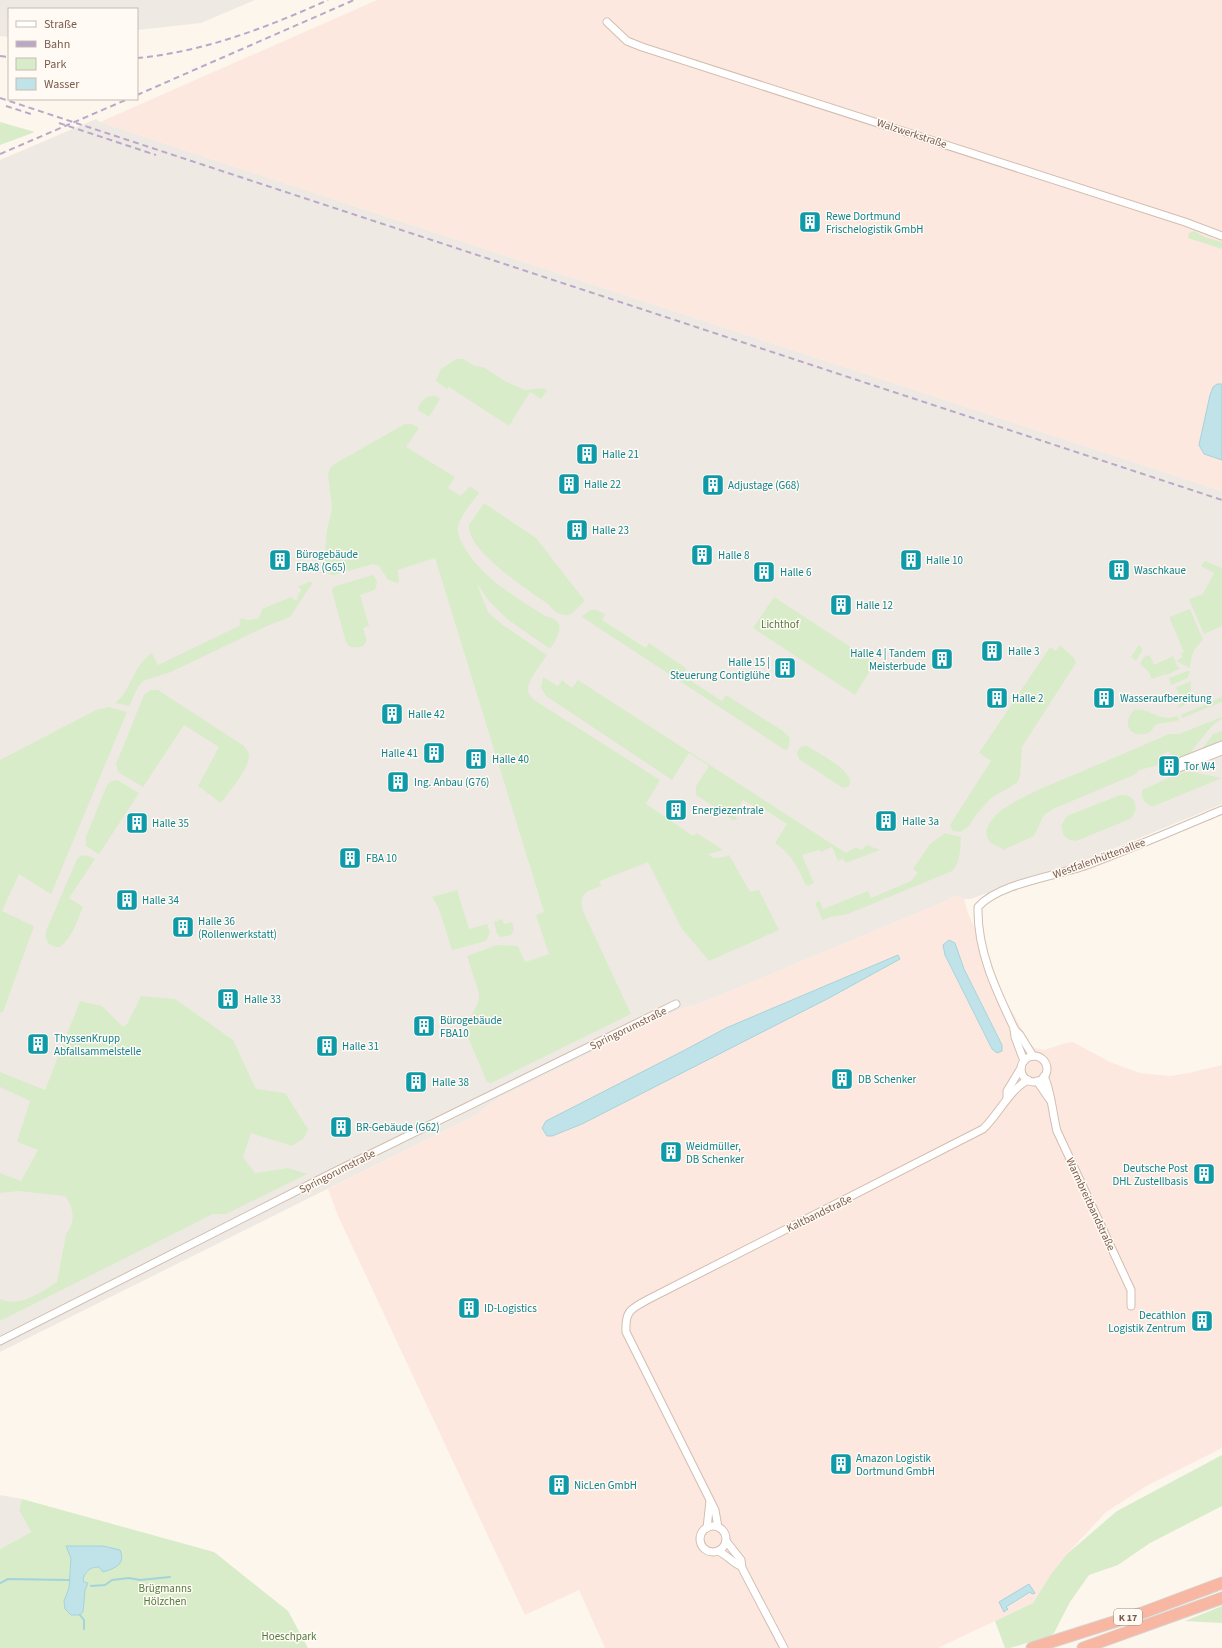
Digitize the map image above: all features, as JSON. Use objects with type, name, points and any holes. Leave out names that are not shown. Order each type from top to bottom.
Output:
[{"type":"highway","name":"K 17","points":[[1032,1648],[1142,1613],[1222,1584]]},
{"type":"highway","name":"K 17","points":[[1083,1648],[1222,1598]]},
{"type":"street","name":"Walzwerkstraße","points":[[607,22],[627,41],[637,45],[958,147],[1185,222],[1222,236]]},
{"type":"street","points":[[1222,745],[1175,767],[1222,751]]},
{"type":"street","name":"Westfalenhüttenallee","points":[[1014,1028],[989,973],[978,920],[978,907],[984,900],[994,894],[1025,883],[1087,865],[1222,810]]},
{"type":"street","name":"Springorumstraße","points":[[0,1340],[334,1172],[676,1004]]},
{"type":"street","points":[[1014,1028],[1033,1056]]},
{"type":"street","points":[[1014,1028],[1015,1037],[1024,1061]]},
{"type":"street","points":[[1033,1056],[1040,1057],[1046,1064],[1047,1068],[1044,1076],[1037,1081],[1028,1080],[1023,1075],[1021,1068],[1024,1061],[1033,1056]]},
{"type":"street","name":"Kaltbandstraße","points":[[1008,1099],[1008,1091],[1021,1068]]},
{"type":"street","name":"Warmbreitbandstraße","points":[[1044,1076],[1050,1094],[1056,1131],[1131,1290],[1131,1306]]},
{"type":"street","name":"Kaltbandstraße","points":[[710,1499],[626,1332],[625,1320],[630,1310],[643,1302],[983,1130],[993,1120],[1018,1087],[1028,1080]]},
{"type":"street","name":"Warmbreitbandstraße","points":[[1037,1081],[1050,1100]]},
{"type":"street","points":[[710,1499],[715,1510],[718,1527],[724,1533],[726,1541],[741,1560],[741,1566],[784,1648]]},
{"type":"street","points":[[710,1499],[710,1516],[707,1528],[701,1534],[701,1544],[710,1552],[718,1551],[727,1555],[736,1565],[741,1566]]},
{"type":"street","points":[[707,1528],[718,1527]]},
{"type":"street","points":[[718,1551],[726,1541]]},
{"type":"shaded area","points":[[0,0],[255,0],[201,23],[138,30],[138,8],[8,8],[8,37],[0,36]]},
{"type":"shaded area","points":[[377,0],[1222,0],[1222,491],[100,122]]},
{"type":"shaded area","points":[[96,119],[100,122],[405,223],[1222,491],[1222,804],[1067,868],[1034,875],[971,899],[964,899],[957,896],[951,897],[948,900],[699,1004],[683,1008],[503,1096],[476,1115],[0,1352],[0,160]]},
{"type":"shaded area","points":[[957,896],[964,899],[968,913],[997,978],[1004,998],[1030,1043],[1035,1048],[1044,1050],[1073,1042],[1110,1062],[1140,1073],[1170,1076],[1222,1065],[1222,1448],[1148,1485],[1106,1512],[1067,1554],[1051,1574],[1033,1603],[938,1648],[605,1648],[579,1590],[525,1615],[338,1216],[328,1189],[476,1115],[503,1096],[683,1008],[699,1004],[948,900],[951,897]]},
{"type":"shaded area","points":[[0,1495],[22,1499],[19,1510],[31,1532],[0,1549]]},
{"type":"green space","points":[[0,122],[35,132],[0,145]]},
{"type":"green space","points":[[1194,231],[1205,237],[1222,242],[1222,249],[1188,238],[1189,233]]},
{"type":"green space","points":[[456,359],[463,359],[475,366],[483,367],[507,382],[525,390],[543,388],[547,390],[541,399],[530,392],[509,426],[449,387],[447,389],[436,381],[441,369]]},
{"type":"green space","points":[[429,396],[436,396],[440,399],[429,417],[418,410],[419,405]]},
{"type":"green space","points":[[405,424],[412,424],[419,428],[406,447],[455,477],[448,488],[461,496],[470,486],[479,493],[464,513],[458,527],[461,541],[477,565],[509,593],[545,616],[557,621],[559,625],[560,629],[550,649],[507,619],[489,601],[477,584],[488,612],[503,625],[547,655],[530,681],[528,690],[534,700],[660,780],[646,804],[693,836],[697,833],[723,850],[708,854],[713,858],[729,855],[750,892],[759,890],[779,930],[709,961],[682,929],[648,862],[600,881],[601,886],[584,894],[582,901],[583,911],[631,1014],[491,1083],[487,1082],[465,1030],[479,1000],[479,993],[467,956],[497,945],[518,946],[525,962],[549,954],[536,915],[544,912],[435,558],[398,570],[399,582],[397,583],[388,580],[379,566],[373,564],[334,575],[329,574],[323,568],[322,553],[325,553],[327,530],[332,509],[328,474],[330,468],[336,463]]},
{"type":"green space","points":[[484,503],[536,538],[585,601],[573,613],[565,615],[553,610],[549,605],[500,569],[478,546],[471,535],[469,525]]},
{"type":"green space","points":[[1205,561],[1222,568],[1222,626],[1204,634],[1189,599],[1203,594],[1214,573],[1201,566]]},
{"type":"green space","points":[[373,575],[377,581],[376,588],[360,595],[369,626],[363,628],[367,640],[364,645],[360,647],[350,647],[346,642],[332,591],[333,587]]},
{"type":"green space","points":[[313,582],[290,617],[267,626],[171,672],[143,681],[138,687],[129,706],[115,703],[124,693],[139,666],[152,653],[158,665],[241,625],[239,621],[242,618],[250,620],[259,618],[262,609],[291,597],[294,600],[297,600],[298,594],[301,592],[300,588],[297,587]]},
{"type":"green space","name":"Lichthof","points":[[774,597],[875,663],[855,695],[753,628]]},
{"type":"green space","points":[[1190,609],[1203,640],[1194,652],[1191,659],[1190,668],[1177,660],[1183,657],[1181,653],[1184,652],[1169,617]]},
{"type":"green space","points":[[597,610],[605,614],[602,620],[646,648],[649,643],[687,669],[682,675],[722,701],[726,695],[783,731],[790,738],[788,749],[785,750],[582,617],[587,612]]},
{"type":"green space","points":[[1060,645],[1074,658],[1076,663],[1022,747],[1020,775],[1017,783],[991,798],[976,815],[969,826],[961,832],[953,831],[950,825],[991,761],[979,753],[1050,647],[1056,651]]},
{"type":"green space","points":[[1138,646],[1141,646],[1142,651],[1136,661],[1131,657]]},
{"type":"green space","points":[[1150,655],[1154,665],[1173,656],[1178,667],[1181,668],[1167,675],[1166,674],[1152,679],[1148,671],[1140,664],[1144,657]]},
{"type":"green space","points":[[1190,671],[1188,678],[1171,685],[1169,678]]},
{"type":"green space","points":[[543,677],[558,686],[562,680],[572,688],[578,680],[846,853],[856,847],[861,850],[867,845],[880,850],[846,863],[843,859],[838,861],[832,847],[821,852],[819,850],[802,855],[814,883],[808,886],[805,884],[797,866],[790,856],[775,843],[787,824],[762,808],[760,810],[743,800],[733,815],[738,819],[733,820],[696,795],[696,786],[709,766],[689,753],[672,780],[546,696],[541,687]]},
{"type":"green space","points":[[1191,682],[1191,691],[1188,701],[1186,704],[1178,708],[1181,701],[1176,687]]},
{"type":"green space","points":[[151,690],[158,690],[244,746],[247,750],[249,754],[248,762],[238,781],[221,803],[198,786],[219,747],[184,725],[143,787],[118,772],[116,764],[144,695]]},
{"type":"green space","points":[[1222,697],[1222,702],[1182,718],[1181,715]]},
{"type":"green space","points":[[109,707],[127,712],[51,894],[19,874],[2,911],[34,926],[3,1012],[0,1013],[0,760],[96,710]]},
{"type":"green space","points":[[1134,710],[1145,711],[1165,718],[1177,716],[1179,720],[1157,724],[1148,733],[1137,734],[1131,731],[1128,725],[1129,717]]},
{"type":"green space","points":[[1222,717],[1211,727],[1190,753],[1174,761],[1169,751],[1159,756],[1162,764],[1139,770],[1136,774],[1053,809],[1044,815],[1034,836],[1003,850],[989,840],[987,830],[992,819],[1003,809],[1019,799],[1169,734],[1179,734]]},
{"type":"green space","points":[[1222,731],[1222,742],[1202,749],[1213,734]]},
{"type":"green space","points":[[802,746],[807,746],[828,758],[843,770],[848,776],[850,782],[848,787],[843,788],[799,759],[797,753]]},
{"type":"green space","points":[[1187,771],[1222,778],[1154,806],[1144,801],[1142,790]]},
{"type":"green space","points":[[117,780],[139,793],[99,854],[86,846],[86,837],[107,785],[112,781]]},
{"type":"green space","points":[[1120,795],[1129,796],[1135,802],[1135,811],[1130,819],[1076,841],[1070,840],[1064,836],[1061,826],[1067,816]]},
{"type":"green space","points":[[945,833],[961,837],[959,859],[952,871],[848,914],[822,919],[815,903],[820,901],[823,909],[868,891],[871,898],[911,881],[918,873],[913,869],[930,844]]},
{"type":"green space","points":[[86,855],[95,859],[69,898],[83,907],[68,939],[60,947],[50,945],[46,938],[46,931],[77,859],[80,856]]},
{"type":"green space","points":[[457,890],[469,929],[487,924],[490,932],[486,941],[452,950],[439,909],[432,897]]},
{"type":"green space","points":[[502,919],[504,924],[512,922],[514,929],[511,935],[500,937],[497,934],[494,922]]},
{"type":"green space","points":[[141,996],[175,999],[233,1040],[256,1089],[285,1093],[308,1129],[304,1138],[292,1146],[251,1133],[243,1157],[255,1173],[288,1168],[307,1174],[226,1214],[213,1214],[0,1321],[0,1299],[15,1302],[30,1298],[57,1282],[66,1234],[71,1224],[73,1215],[65,1196],[18,1191],[0,1193],[0,1173],[21,1181],[38,1150],[17,1142],[30,1101],[0,1087],[0,1072],[45,1090],[80,1001],[102,1006],[123,1027],[127,1024]]},
{"type":"green space","points":[[1222,1455],[1222,1506],[1150,1543],[1118,1565],[1089,1575],[1070,1602],[1054,1633],[1050,1636],[1010,1648],[1005,1648],[995,1621],[1033,1603],[1051,1574],[1067,1554],[1117,1511]]},
{"type":"green space","name":"Brügmanns Hölzchen","points":[[22,1499],[214,1552],[288,1611],[308,1648],[0,1648],[0,1549],[31,1532],[19,1510]],"holes":[[[66,1546],[114,1569],[96,1568],[85,1574],[83,1579],[84,1582],[88,1583],[85,1590],[83,1612],[64,1601],[69,1588],[71,1558]]]},
{"type":"green space","points":[[1222,1606],[1222,1623],[1185,1621]]},
{"type":"water","points":[[1217,384],[1222,384],[1222,460],[1204,454],[1199,445],[1210,395],[1213,387]]},
{"type":"water","points":[[949,940],[955,943],[964,969],[1002,1045],[1002,1051],[997,1053],[992,1049],[945,955],[943,945]]},
{"type":"water","points":[[898,955],[900,959],[829,998],[582,1124],[552,1136],[547,1136],[542,1128],[546,1121],[726,1028]]},
{"type":"water","points":[[66,1546],[103,1546],[120,1550],[122,1559],[118,1565],[103,1572],[99,1567],[89,1570],[86,1573],[83,1579],[84,1582],[88,1583],[85,1590],[83,1612],[80,1615],[71,1615],[65,1609],[64,1601],[69,1588],[71,1558]]},
{"type":"water","points":[[1029,1584],[1035,1593],[1032,1594],[1030,1592],[1006,1607],[1008,1609],[1004,1612],[999,1602]]},
{"type":"waterway","points":[[91,1586],[105,1585],[112,1580],[129,1578],[140,1580],[170,1577]]},
{"type":"waterway","points":[[0,1583],[8,1579],[69,1580]]},
{"type":"waterway","points":[[80,1615],[84,1620],[84,1629]]},
{"type":"tunnel","points":[[1163,768],[1174,764]]},
{"type":"tunnel","points":[[1166,774],[1176,769]]},
{"type":"railway","points":[[138,58],[187,50],[235,37],[282,20],[328,0]]},
{"type":"railway","points":[[138,95],[354,0]]},
{"type":"railway","points":[[0,56],[8,57]]},
{"type":"railway","points":[[0,98],[1222,500]]},
{"type":"railway","points":[[0,154],[126,100]]},
{"type":"railway","points":[[6,106],[34,115]]},
{"type":"railway","points":[[59,123],[156,155]]},
{"type":"place","name":"Rewe Dortmund Frischelogistik GmbH","points":[[810,222]]},
{"type":"place","name":"Halle 21","points":[[587,454]]},
{"type":"place","name":"Halle 22","points":[[569,484]]},
{"type":"place","name":"Adjustage (G68)","points":[[713,485]]},
{"type":"place","name":"Halle 23","points":[[577,530]]},
{"type":"place","name":"Halle 8","points":[[702,555]]},
{"type":"place","name":"Bürogebäude FBA8 (G65)","points":[[280,560]]},
{"type":"place","name":"Halle 10","points":[[911,560]]},
{"type":"place","name":"Waschkaue","points":[[1119,570]]},
{"type":"place","name":"Halle 6","points":[[764,572]]},
{"type":"place","name":"Halle 12","points":[[841,605]]},
{"type":"place","name":"Halle 3","points":[[992,651]]},
{"type":"place","name":"Halle 4 | Tandem Meisterbude","points":[[942,659]]},
{"type":"place","name":"Halle 15 | Steuerung Contiglühe","points":[[785,668]]},
{"type":"place","name":"Halle 2","points":[[997,698]]},
{"type":"place","name":"Wasseraufbereitung","points":[[1104,698]]},
{"type":"place","name":"Halle 42","points":[[392,714]]},
{"type":"place","name":"Halle 41","points":[[434,753]]},
{"type":"place","name":"Halle 40","points":[[476,759]]},
{"type":"place","name":"Tor W4","points":[[1169,766]]},
{"type":"place","name":"Ing. Anbau (G76)","points":[[398,782]]},
{"type":"place","name":"Energiezentrale","points":[[676,810]]},
{"type":"place","name":"Halle 3a","points":[[886,821]]},
{"type":"place","name":"Halle 35","points":[[137,823]]},
{"type":"place","name":"FBA 10","points":[[350,858]]},
{"type":"place","name":"Halle 34","points":[[127,900]]},
{"type":"place","name":"Halle 36 (Rollenwerkstatt)","points":[[183,927]]},
{"type":"place","name":"Halle 33","points":[[228,999]]},
{"type":"place","name":"Bürogebäude FBA10","points":[[424,1026]]},
{"type":"place","name":"ThyssenKrupp Abfallsammelstelle","points":[[38,1044]]},
{"type":"place","name":"Halle 31","points":[[327,1046]]},
{"type":"place","name":"DB Schenker","points":[[842,1079]]},
{"type":"place","name":"Halle 38","points":[[416,1082]]},
{"type":"place","name":"BR-Gebäude (G62)","points":[[341,1127]]},
{"type":"place","name":"Weidmüller, DB Schenker","points":[[671,1152]]},
{"type":"place","name":"Deutsche Post DHL Zustellbasis","points":[[1204,1174]]},
{"type":"place","name":"ID-Logistics","points":[[469,1308]]},
{"type":"place","name":"Decathlon Logistik Zentrum","points":[[1202,1321]]},
{"type":"place","name":"Amazon Logistik Dortmund GmbH","points":[[841,1464]]},
{"type":"place","name":"NicLen GmbH","points":[[559,1485]]},
{"type":"park label","name":"Hoeschpark","points":[[289,1636]]}]
